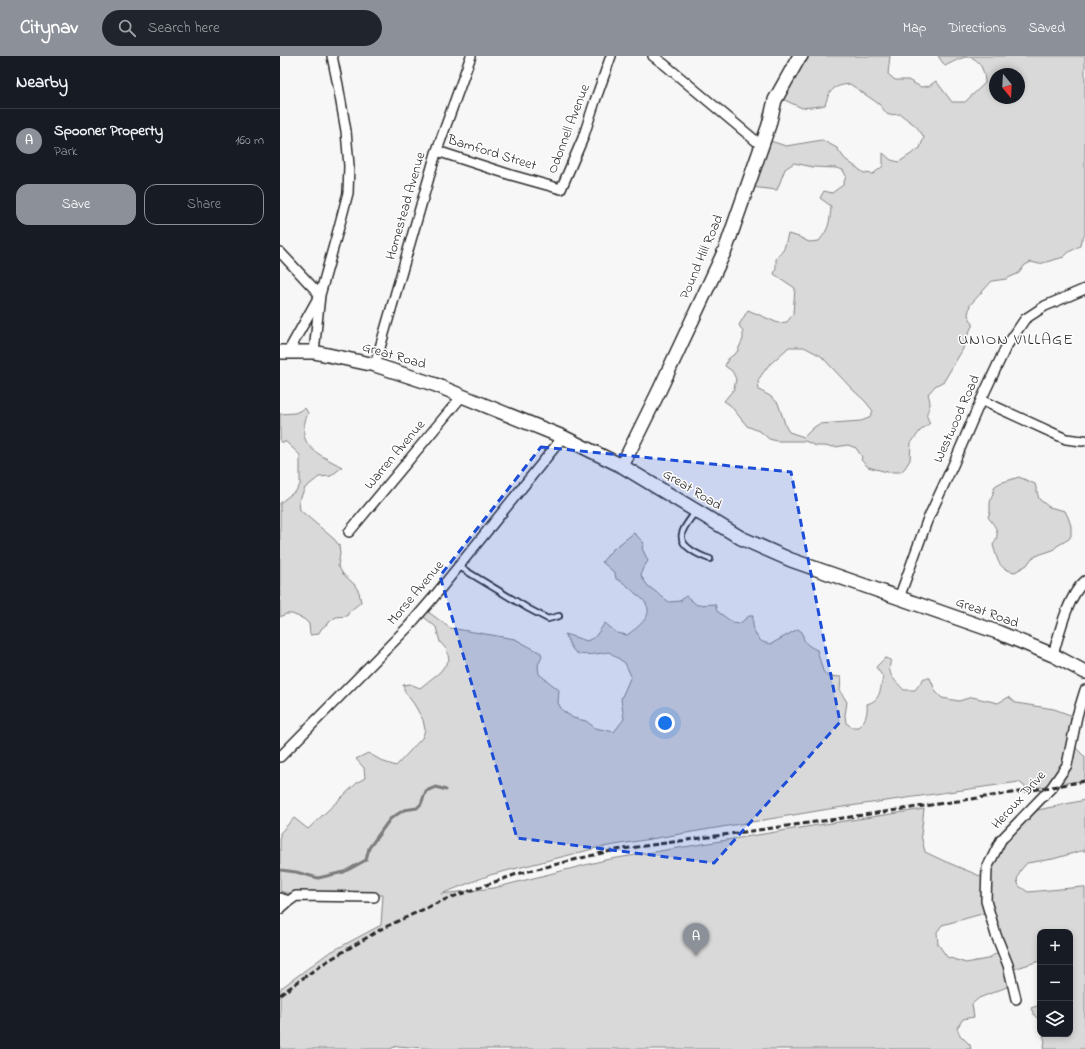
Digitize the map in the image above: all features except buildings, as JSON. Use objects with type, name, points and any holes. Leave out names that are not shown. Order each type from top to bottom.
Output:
[{"type":"main road","name":"Pound Hill Road","points":[[622,466],[726,248],[769,125],[775,100],[801,56]]},
{"type":"main road","name":"Great Road","points":[[284,352],[314,352],[375,365],[436,385],[563,437],[622,466],[741,538],[791,560],[1000,633],[1053,655],[1085,672]]},
{"type":"street","points":[[314,352],[320,295],[340,227],[348,193],[349,166],[346,131],[332,56]]},
{"type":"street","name":"Homestead Avenue","points":[[375,365],[433,161],[471,56]]},
{"type":"street","name":"Odonnell Avenue","points":[[561,189],[583,138],[611,56]]},
{"type":"street","points":[[653,56],[762,146]]},
{"type":"street","name":"Bamford Street","points":[[437,151],[511,175],[561,189]]},
{"type":"street","points":[[280,252],[320,295]]},
{"type":"street","name":"Westwood Road","points":[[898,598],[927,521],[1006,347],[1025,319],[1045,306],[1085,289]]},
{"type":"street","points":[[284,352],[320,295]]},
{"type":"street","name":"Warren Avenue","points":[[350,532],[462,396]]},
{"type":"street","points":[[981,400],[1066,439],[1085,440]]},
{"type":"street","name":"Morse Avenue","points":[[280,757],[408,627],[563,437]]},
{"type":"street","points":[[1053,655],[1067,610],[1080,586],[1085,581]]},
{"type":"street","name":"Heroux Drive","points":[[1016,999],[1008,965],[996,935],[986,901],[987,868],[1001,840],[1052,787],[1066,765],[1077,716],[1085,690]]},
{"type":"street","points":[[280,909],[284,899],[296,896],[374,897]]},
{"type":"lane","points":[[696,511],[683,530],[682,538],[688,548],[701,556],[710,559]]},
{"type":"lane","points":[[458,566],[548,619],[559,616]]},
{"type":"highlighted area","points":[[541,447],[791,472],[840,722],[714,863],[517,838],[440,576]]},
{"type":"shaded area","points":[[802,56],[890,56],[888,74],[895,80],[908,80],[921,87],[929,86],[936,81],[952,102],[965,102],[985,83],[981,66],[975,59],[966,57],[958,59],[945,66],[938,56],[1085,56],[1085,235],[1081,240],[1080,246],[1069,252],[1064,257],[1039,264],[1031,262],[1025,265],[1019,273],[1006,279],[992,281],[970,305],[968,315],[973,324],[964,343],[963,349],[944,381],[935,386],[928,394],[930,404],[927,414],[930,423],[920,431],[911,443],[910,460],[901,472],[887,472],[868,467],[861,460],[862,457],[856,448],[848,445],[835,447],[816,446],[805,441],[777,441],[769,439],[761,432],[747,426],[730,405],[724,401],[734,389],[736,379],[732,371],[725,366],[728,359],[737,352],[743,339],[743,332],[739,325],[748,310],[778,323],[787,322],[793,314],[795,288],[774,274],[776,259],[784,249],[788,234],[809,242],[819,241],[825,233],[828,225],[831,206],[820,198],[824,191],[832,193],[843,185],[846,176],[843,170],[836,168],[813,167],[794,163],[785,169],[777,190],[751,187],[764,139],[786,146],[822,140],[837,148],[845,159],[864,173],[873,174],[883,166],[883,153],[891,160],[899,162],[920,148],[924,137],[916,126],[900,114],[888,115],[879,104],[850,84],[833,89],[825,105],[802,108],[778,97]],"holes":[[[789,347],[804,347],[821,356],[865,401],[873,411],[869,418],[861,421],[819,424],[804,437],[789,432],[778,403],[770,396],[759,390],[758,380],[768,366]]]},
{"type":"shaded area","points":[[305,408],[308,413],[304,424],[306,441],[310,447],[342,467],[331,476],[319,477],[305,488],[299,501],[300,510],[339,545],[340,554],[338,566],[343,574],[354,584],[359,592],[361,602],[349,612],[347,616],[336,617],[322,628],[318,634],[310,635],[309,624],[304,619],[292,614],[286,614],[280,617],[280,503],[296,491],[300,485],[300,455],[286,442],[280,442],[280,414],[295,413]]},
{"type":"shaded area","points":[[1019,477],[1035,484],[1039,499],[1049,507],[1065,511],[1071,526],[1071,536],[1053,550],[1032,558],[1027,565],[1015,572],[1005,569],[998,560],[993,545],[997,537],[997,533],[988,517],[995,486]]},
{"type":"shaded area","points":[[634,533],[644,543],[642,548],[648,561],[642,570],[641,576],[648,586],[669,602],[680,601],[686,596],[697,605],[715,604],[717,611],[733,623],[739,624],[749,616],[753,616],[755,633],[761,641],[771,644],[798,629],[802,632],[806,644],[817,650],[823,671],[827,676],[841,677],[840,691],[847,702],[845,715],[846,723],[852,727],[858,727],[862,723],[867,711],[867,704],[875,700],[879,694],[883,677],[876,667],[885,658],[891,660],[890,670],[892,677],[904,690],[915,690],[924,678],[930,678],[936,692],[942,698],[959,701],[972,697],[998,703],[1009,697],[1016,703],[1054,709],[1073,716],[1071,743],[1085,756],[1085,780],[1028,789],[1019,782],[829,809],[597,848],[490,875],[441,894],[494,888],[605,860],[924,809],[921,835],[925,852],[985,878],[993,857],[1020,823],[1033,811],[1085,800],[1085,851],[1053,859],[1027,863],[1020,871],[1017,880],[1019,886],[1028,892],[1082,887],[1085,888],[1085,1049],[1043,1049],[1045,1042],[1044,1037],[1073,1037],[1073,929],[1037,929],[1037,962],[1010,970],[1012,985],[979,998],[972,1004],[974,1017],[963,1019],[957,1028],[960,1035],[970,1045],[971,1049],[438,1049],[397,1046],[390,1049],[280,1049],[280,989],[327,954],[381,925],[383,895],[286,893],[280,891],[280,833],[294,818],[308,829],[358,782],[365,778],[364,768],[356,759],[368,753],[384,762],[396,766],[422,738],[425,730],[423,720],[405,692],[403,685],[410,684],[420,688],[440,672],[449,660],[447,650],[440,642],[436,627],[419,613],[423,608],[450,628],[515,639],[541,653],[542,657],[538,665],[539,674],[559,690],[558,703],[562,710],[573,718],[586,721],[595,728],[614,732],[624,719],[621,699],[631,676],[625,663],[609,652],[591,654],[577,653],[571,647],[565,634],[587,641],[595,637],[605,623],[617,633],[627,635],[647,617],[648,609],[645,602],[627,585],[616,579],[615,573],[602,562],[612,550]],"holes":[[[989,912],[1002,950],[987,959],[966,963],[947,957],[938,944],[937,932],[942,925]]]},
{"type":"shaded area","points":[[1037,1006],[1037,1018],[1034,1015],[1031,1008]]},
{"type":"waterway","points":[[280,870],[296,872],[318,878],[344,872],[366,860],[369,848],[390,819],[404,810],[417,808],[421,804],[426,791],[436,787],[446,790]]},
{"type":"railway","points":[[280,995],[321,965],[383,928],[444,900],[517,874],[616,850],[823,821],[1085,781]]},
{"type":"place","name":"Spooner Property","points":[[696,956]]},
{"type":"district","name":"UNION VILLAGE","points":[[1016,340]]}]
